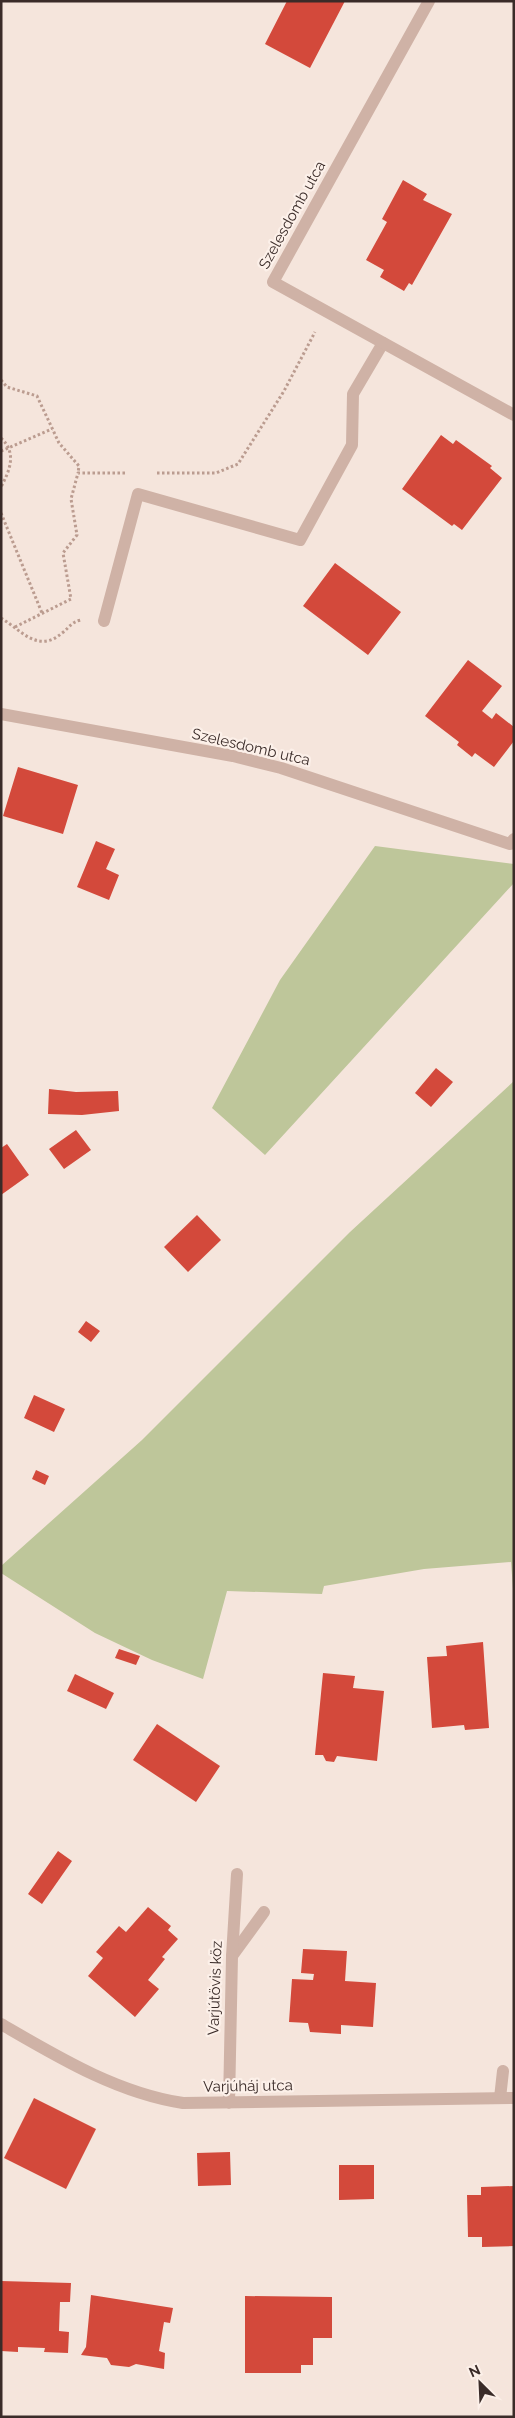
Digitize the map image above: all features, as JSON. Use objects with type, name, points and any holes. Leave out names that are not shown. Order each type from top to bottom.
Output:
[{"type":"street","name":"Szelesdomb utca","points":[[429,1],[273,282],[514,415]]},
{"type":"street","points":[[104,621],[138,494],[300,540],[352,445],[354,394],[383,343]]},
{"type":"street","name":"Szelesdomb utca","points":[[1,714],[233,756],[281,768],[510,844],[514,839]]},
{"type":"street","name":"Varjútövis köz","points":[[229,2103],[232,1956],[237,1874]]},
{"type":"street","points":[[232,1956],[264,1912]]},
{"type":"street","name":"Varjúháj utca","points":[[1,2024],[68,2062],[133,2092],[155,2099],[182,2104],[514,2098]]},
{"type":"street","points":[[500,2098],[503,2070]]},
{"type":"path","points":[[148,473],[216,473],[238,464],[284,391],[314,334]]},
{"type":"path","points":[[1,380],[6,387],[37,396],[59,443],[79,466],[71,500],[77,535],[64,553],[71,599],[42,612],[16,627]]},
{"type":"path","points":[[1,450],[52,429]]},
{"type":"path","points":[[1,438],[9,447],[11,464],[1,487]]},
{"type":"path","points":[[78,473],[128,473]]},
{"type":"path","points":[[1,513],[42,612]]},
{"type":"path","points":[[1,618],[16,627],[23,636],[32,641],[45,642],[57,637],[77,621],[104,621]]},
{"type":"green space","points":[[375,846],[514,864],[514,883],[265,1155],[212,1108],[280,980]]},
{"type":"green space","points":[[514,1081],[514,1602],[511,1562],[424,1569],[324,1586],[322,1594],[227,1591],[203,1679],[152,1660],[95,1633],[1,1573],[1,1566],[142,1440],[350,1232]]},
{"type":"building","points":[[287,1],[345,1],[310,68],[265,44]]},
{"type":"building","points":[[403,180],[427,194],[423,200],[452,214],[412,285],[409,283],[404,291],[380,277],[384,270],[366,260],[387,222],[382,219]]},
{"type":"building","points":[[441,435],[453,444],[456,440],[492,466],[490,468],[502,478],[462,530],[454,524],[452,526],[402,489]]},
{"type":"building","points":[[335,563],[401,612],[368,655],[303,606]]},
{"type":"building","points":[[468,660],[502,686],[482,711],[492,719],[496,713],[514,727],[514,741],[494,767],[475,753],[472,757],[457,745],[459,742],[425,716]]},
{"type":"building","points":[[18,767],[78,785],[63,834],[3,816]]},
{"type":"building","points":[[96,841],[115,849],[106,869],[119,875],[109,900],[77,887]]},
{"type":"building","points":[[436,1068],[453,1082],[431,1107],[415,1093]]},
{"type":"building","points":[[49,1089],[76,1092],[118,1091],[119,1111],[82,1115],[48,1114]]},
{"type":"building","points":[[76,1130],[91,1150],[64,1169],[49,1149]]},
{"type":"building","points":[[7,1144],[29,1175],[1,1195],[1,1148]]},
{"type":"building","points":[[197,1215],[221,1240],[188,1272],[164,1247]]},
{"type":"building","points":[[86,1321],[100,1331],[91,1342],[78,1332]]},
{"type":"building","points":[[34,1395],[65,1409],[54,1432],[24,1418]]},
{"type":"building","points":[[36,1470],[49,1476],[45,1485],[32,1479]]},
{"type":"building","points":[[483,1642],[489,1728],[465,1730],[464,1725],[432,1728],[427,1657],[447,1656],[446,1646]]},
{"type":"building","points":[[119,1649],[140,1656],[136,1665],[115,1658]]},
{"type":"building","points":[[323,1673],[355,1676],[353,1688],[384,1691],[377,1761],[337,1756],[334,1762],[326,1761],[323,1755],[315,1755]]},
{"type":"building","points":[[75,1674],[114,1693],[106,1709],[67,1691]]},
{"type":"building","points":[[157,1724],[220,1766],[196,1802],[133,1760]]},
{"type":"building","points":[[58,1851],[72,1861],[42,1904],[28,1894]]},
{"type":"building","points":[[148,1907],[171,1926],[168,1930],[178,1939],[162,1957],[165,1959],[148,1980],[159,1989],[135,2017],[88,1976],[103,1958],[96,1952],[119,1926],[126,1932]]},
{"type":"building","points":[[303,1949],[347,1951],[345,1981],[376,1983],[373,2027],[341,2025],[341,2034],[310,2032],[308,2023],[289,2022],[292,1979],[313,1980],[314,1974],[301,1973]]},
{"type":"building","points":[[34,2098],[96,2129],[66,2189],[4,2158]]},
{"type":"building","points":[[230,2152],[231,2185],[198,2186],[197,2153]]},
{"type":"building","points":[[339,2165],[374,2165],[374,2199],[339,2200]]},
{"type":"building","points":[[514,2186],[514,2246],[482,2247],[482,2237],[468,2237],[467,2195],[481,2195],[481,2187]]},
{"type":"building","points":[[1,2281],[71,2283],[70,2302],[60,2302],[59,2331],[69,2332],[68,2353],[44,2352],[45,2348],[18,2347],[18,2352],[1,2351]]},
{"type":"building","points":[[91,2295],[173,2308],[170,2323],[164,2322],[159,2351],[165,2353],[164,2369],[136,2364],[129,2367],[111,2365],[107,2358],[81,2355],[86,2347]]},
{"type":"building","points":[[245,2296],[332,2297],[332,2338],[313,2338],[313,2365],[301,2365],[301,2373],[245,2373]]}]
